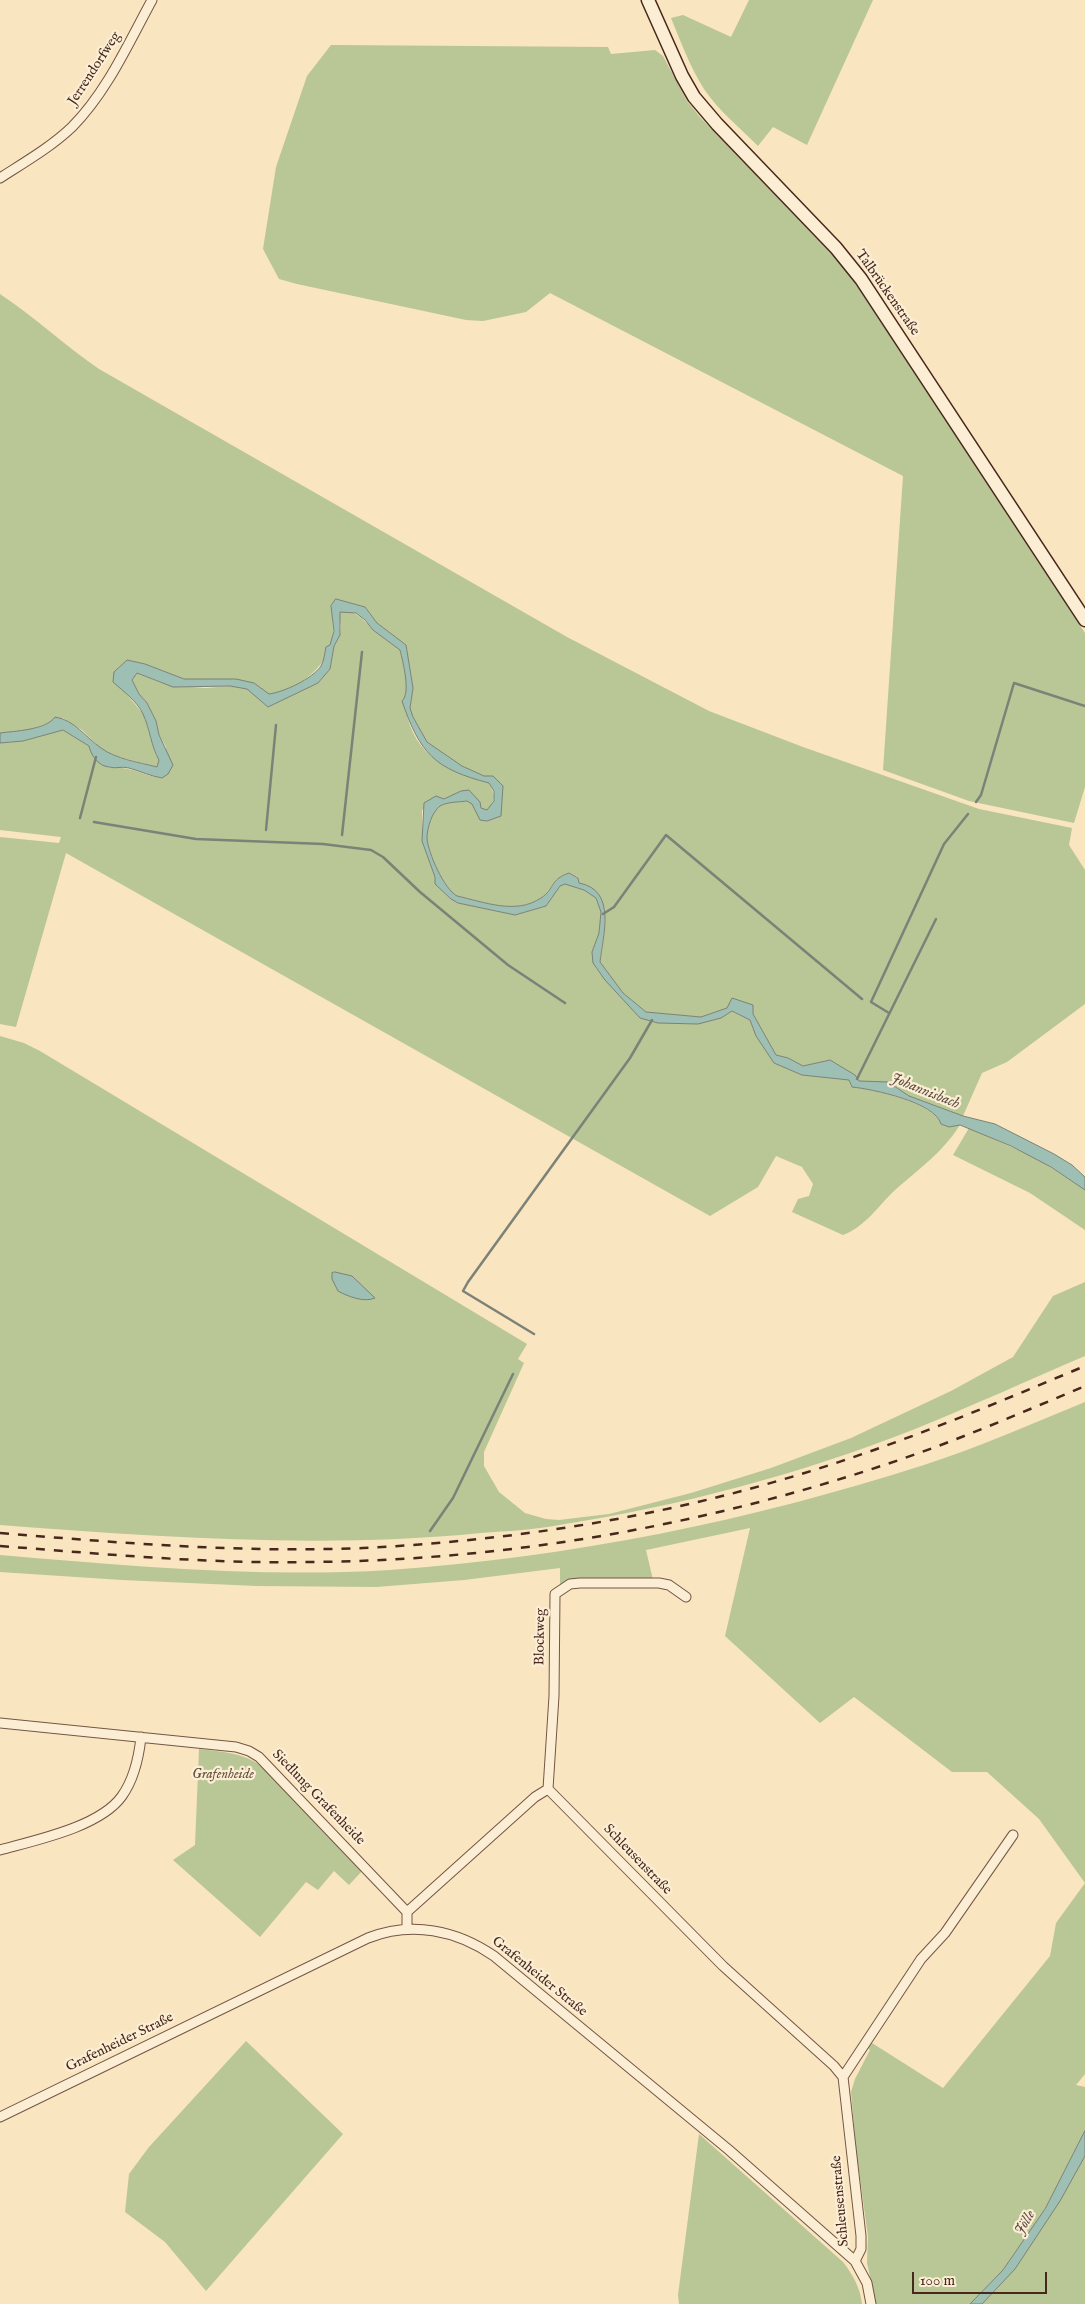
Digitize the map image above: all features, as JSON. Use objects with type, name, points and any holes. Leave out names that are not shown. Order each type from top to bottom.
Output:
[{"type":"main road","name":"Talbrückenstraße","points":[[648,0],[682,76],[694,97],[717,124],[836,248],[861,279],[1085,620]]},
{"type":"street","name":"Jerrendorfweg","points":[[0,178],[48,146],[81,117],[102,88],[152,0]]},
{"type":"street","name":"Blockweg","points":[[548,1789],[554,1696],[555,1594],[570,1584],[659,1583],[669,1584],[686,1598]]},
{"type":"street","name":"Siedlung Grafenheide","points":[[0,1723],[236,1747],[254,1754],[407,1912]]},
{"type":"street","points":[[0,1850],[83,1824],[111,1808],[122,1797],[130,1781],[141,1737]]},
{"type":"street","points":[[407,1929],[407,1912],[535,1797],[548,1789]]},
{"type":"street","name":"Schleusenstraße","points":[[548,1789],[697,1941],[834,2066],[843,2077],[861,2236],[861,2249],[855,2261]]},
{"type":"street","points":[[843,2077],[921,1959],[945,1933],[1014,1835]]},
{"type":"street","name":"Grafenheider Straße","points":[[0,2117],[376,1935],[407,1929],[428,1930],[462,1937],[494,1956],[730,2150],[855,2261],[867,2283],[871,2304]]},
{"type":"green space","points":[[749,0],[873,0],[807,145],[773,127],[758,146],[723,112],[704,89],[690,63],[671,18],[683,15],[731,37]]},
{"type":"green space","points":[[331,45],[608,47],[611,54],[655,50],[663,56],[687,101],[700,117],[838,261],[858,287],[1085,633],[1085,787],[1074,823],[969,801],[883,770],[903,476],[550,293],[526,312],[483,321],[466,320],[279,279],[263,249],[276,167],[307,76]]},
{"type":"green space","points":[[0,294],[99,369],[567,637],[709,711],[803,747],[979,809],[1072,828],[1069,845],[1085,870],[1085,1004],[1007,1062],[982,1073],[963,1116],[909,1096],[888,1082],[859,1082],[855,1075],[830,1060],[803,1066],[788,1058],[776,1055],[753,1014],[727,1008],[701,1017],[646,1012],[623,993],[600,962],[605,927],[603,904],[591,887],[579,883],[578,877],[569,873],[563,876],[541,898],[521,906],[499,906],[457,896],[447,886],[437,870],[428,845],[428,830],[435,812],[440,806],[467,801],[472,804],[481,820],[487,821],[500,816],[503,786],[493,776],[484,776],[462,766],[427,742],[410,708],[413,688],[406,645],[377,623],[365,607],[336,599],[331,606],[333,621],[332,642],[327,654],[313,673],[303,681],[281,692],[269,695],[254,683],[184,679],[145,664],[127,660],[114,672],[125,692],[144,715],[155,753],[159,760],[157,767],[116,756],[100,748],[82,730],[63,718],[26,731],[0,733]]},
{"type":"green space","points":[[340,611],[356,614],[400,650],[405,669],[407,690],[405,700],[408,718],[413,733],[421,746],[444,765],[458,773],[489,783],[494,797],[487,810],[481,808],[461,791],[422,810],[422,841],[435,877],[435,884],[451,899],[458,903],[515,915],[546,906],[560,886],[565,884],[584,890],[596,898],[601,912],[599,933],[592,952],[596,968],[640,1018],[688,1024],[710,1021],[732,1011],[750,1020],[756,1036],[774,1063],[802,1075],[849,1080],[851,1086],[873,1090],[915,1104],[936,1116],[941,1124],[948,1127],[960,1125],[946,1144],[895,1190],[865,1221],[843,1235],[792,1212],[798,1199],[809,1196],[813,1184],[802,1167],[776,1156],[758,1187],[710,1216],[66,853],[16,1027],[0,1024],[0,837],[59,843],[61,837],[0,830],[0,743],[23,741],[63,730],[89,746],[110,768],[130,769],[162,778],[166,747],[159,735],[156,721],[147,703],[139,694],[132,680],[137,673],[159,682],[177,686],[206,688],[230,686],[248,689],[268,707],[318,683],[330,669],[334,646],[340,635]]},
{"type":"green space","points":[[0,1036],[24,1043],[40,1051],[527,1344],[518,1359],[524,1363],[484,1452],[484,1466],[499,1492],[525,1513],[546,1519],[559,1520],[609,1514],[691,1493],[771,1468],[851,1438],[951,1391],[1013,1357],[1053,1296],[1085,1282],[1085,1356],[915,1429],[828,1460],[740,1487],[695,1498],[549,1527],[421,1538],[300,1541],[120,1534],[0,1525]]},
{"type":"green space","points":[[969,1128],[1038,1159],[1085,1190],[1085,1230],[1030,1193],[953,1155]]},
{"type":"green space","points":[[1085,1402],[1085,1883],[1039,1819],[987,1772],[952,1772],[854,1697],[820,1723],[725,1636],[750,1528],[646,1550],[653,1580],[646,1581],[580,1578],[560,1584],[560,1568],[464,1580],[376,1587],[257,1586],[0,1572],[0,1555],[195,1570],[292,1573],[390,1570],[458,1564],[593,1546],[727,1519],[859,1485],[965,1451]]},
{"type":"green space","name":"Grafenheide","points":[[199,1749],[239,1755],[261,1766],[362,1871],[349,1885],[334,1871],[318,1890],[306,1882],[260,1937],[173,1860],[195,1845]]},
{"type":"green space","points":[[1085,1883],[1085,2074],[1076,2085],[1085,2087],[1085,2131],[1045,2209],[1003,2270],[970,2304],[876,2304],[867,2263],[868,2237],[856,2149],[851,2092],[855,2079],[870,2050],[868,2048],[872,2043],[943,2088],[1050,1956],[1056,1923]]},
{"type":"green space","points":[[246,2041],[343,2134],[206,2291],[165,2242],[125,2212],[129,2174],[149,2147]]},
{"type":"green space","points":[[699,2134],[843,2262],[856,2282],[862,2304],[679,2304],[678,2295]]},
{"type":"green space","points":[[1085,2156],[1085,2304],[982,2304],[1025,2252],[1050,2215]]},
{"type":"water","points":[[336,599],[365,607],[377,623],[406,645],[413,688],[410,708],[427,742],[462,766],[484,776],[493,776],[503,786],[501,816],[487,821],[480,820],[472,804],[467,801],[440,806],[432,816],[427,834],[428,845],[442,879],[457,896],[500,906],[521,906],[541,898],[558,879],[569,873],[578,878],[579,883],[591,887],[599,894],[605,915],[600,962],[623,993],[646,1012],[701,1017],[727,1008],[732,998],[753,1005],[753,1014],[776,1055],[788,1058],[803,1066],[830,1060],[855,1075],[859,1081],[888,1082],[909,1096],[963,1116],[995,1124],[1072,1165],[1085,1177],[1085,1190],[1051,1167],[1011,1146],[960,1125],[949,1127],[941,1124],[936,1116],[915,1103],[887,1094],[852,1087],[849,1080],[802,1075],[774,1063],[756,1036],[750,1020],[732,1011],[721,1018],[698,1024],[658,1023],[640,1018],[605,980],[593,963],[592,952],[599,933],[601,912],[596,898],[584,890],[565,884],[560,886],[546,906],[515,915],[458,903],[451,899],[435,884],[435,877],[422,841],[424,803],[436,796],[444,799],[461,791],[469,790],[480,802],[481,808],[487,810],[494,801],[494,791],[489,783],[470,778],[442,765],[423,747],[402,701],[405,697],[406,685],[400,650],[373,630],[356,613],[340,612],[340,635],[334,646],[330,669],[318,683],[268,707],[247,689],[230,686],[173,687],[137,673],[132,680],[156,721],[159,735],[173,765],[168,774],[162,778],[129,768],[112,768],[102,765],[93,756],[89,746],[63,730],[23,741],[0,743],[0,733],[45,725],[55,717],[74,725],[95,744],[113,755],[157,767],[159,760],[143,714],[134,701],[113,682],[114,672],[127,660],[145,664],[184,679],[236,679],[254,683],[269,694],[282,691],[305,680],[321,666],[326,647],[330,645],[334,631],[331,606]]},
{"type":"water","points":[[332,1273],[352,1276],[375,1298],[366,1300],[351,1297],[338,1291],[332,1279]]},
{"type":"water","points":[[1085,2131],[1085,2156],[1060,2201],[1015,2269],[982,2304],[970,2304],[1003,2270],[1045,2209]]},
{"type":"waterway","points":[[342,835],[362,652]]},
{"type":"waterway","points":[[976,802],[981,795],[1014,683],[1085,706]]},
{"type":"waterway","points":[[266,830],[276,725]]},
{"type":"waterway","points":[[80,818],[96,757]]},
{"type":"waterway","points":[[889,1013],[871,1002],[944,844],[968,814]]},
{"type":"waterway","points":[[94,822],[196,839],[323,844],[371,850],[383,857],[420,892],[508,965],[565,1003]]},
{"type":"waterway","points":[[603,914],[614,907],[666,835],[862,999]]},
{"type":"waterway","points":[[857,1079],[936,919]]},
{"type":"waterway","points":[[534,1334],[463,1291],[630,1058],[652,1020]]},
{"type":"waterway","points":[[430,1531],[453,1498],[513,1374]]},
{"type":"railway","points":[[0,1533],[182,1546],[318,1549],[416,1545],[521,1534],[574,1526],[678,1507],[820,1468],[934,1428],[1085,1366]]},
{"type":"railway","points":[[0,1546],[156,1558],[312,1562],[390,1560],[544,1545],[620,1533],[771,1499],[919,1453],[1085,1386]]},
{"type":"water label","name":"Johannisbach","points":[[925,1092]]},
{"type":"water label","name":"Jölle","points":[[1026,2223]]}]
